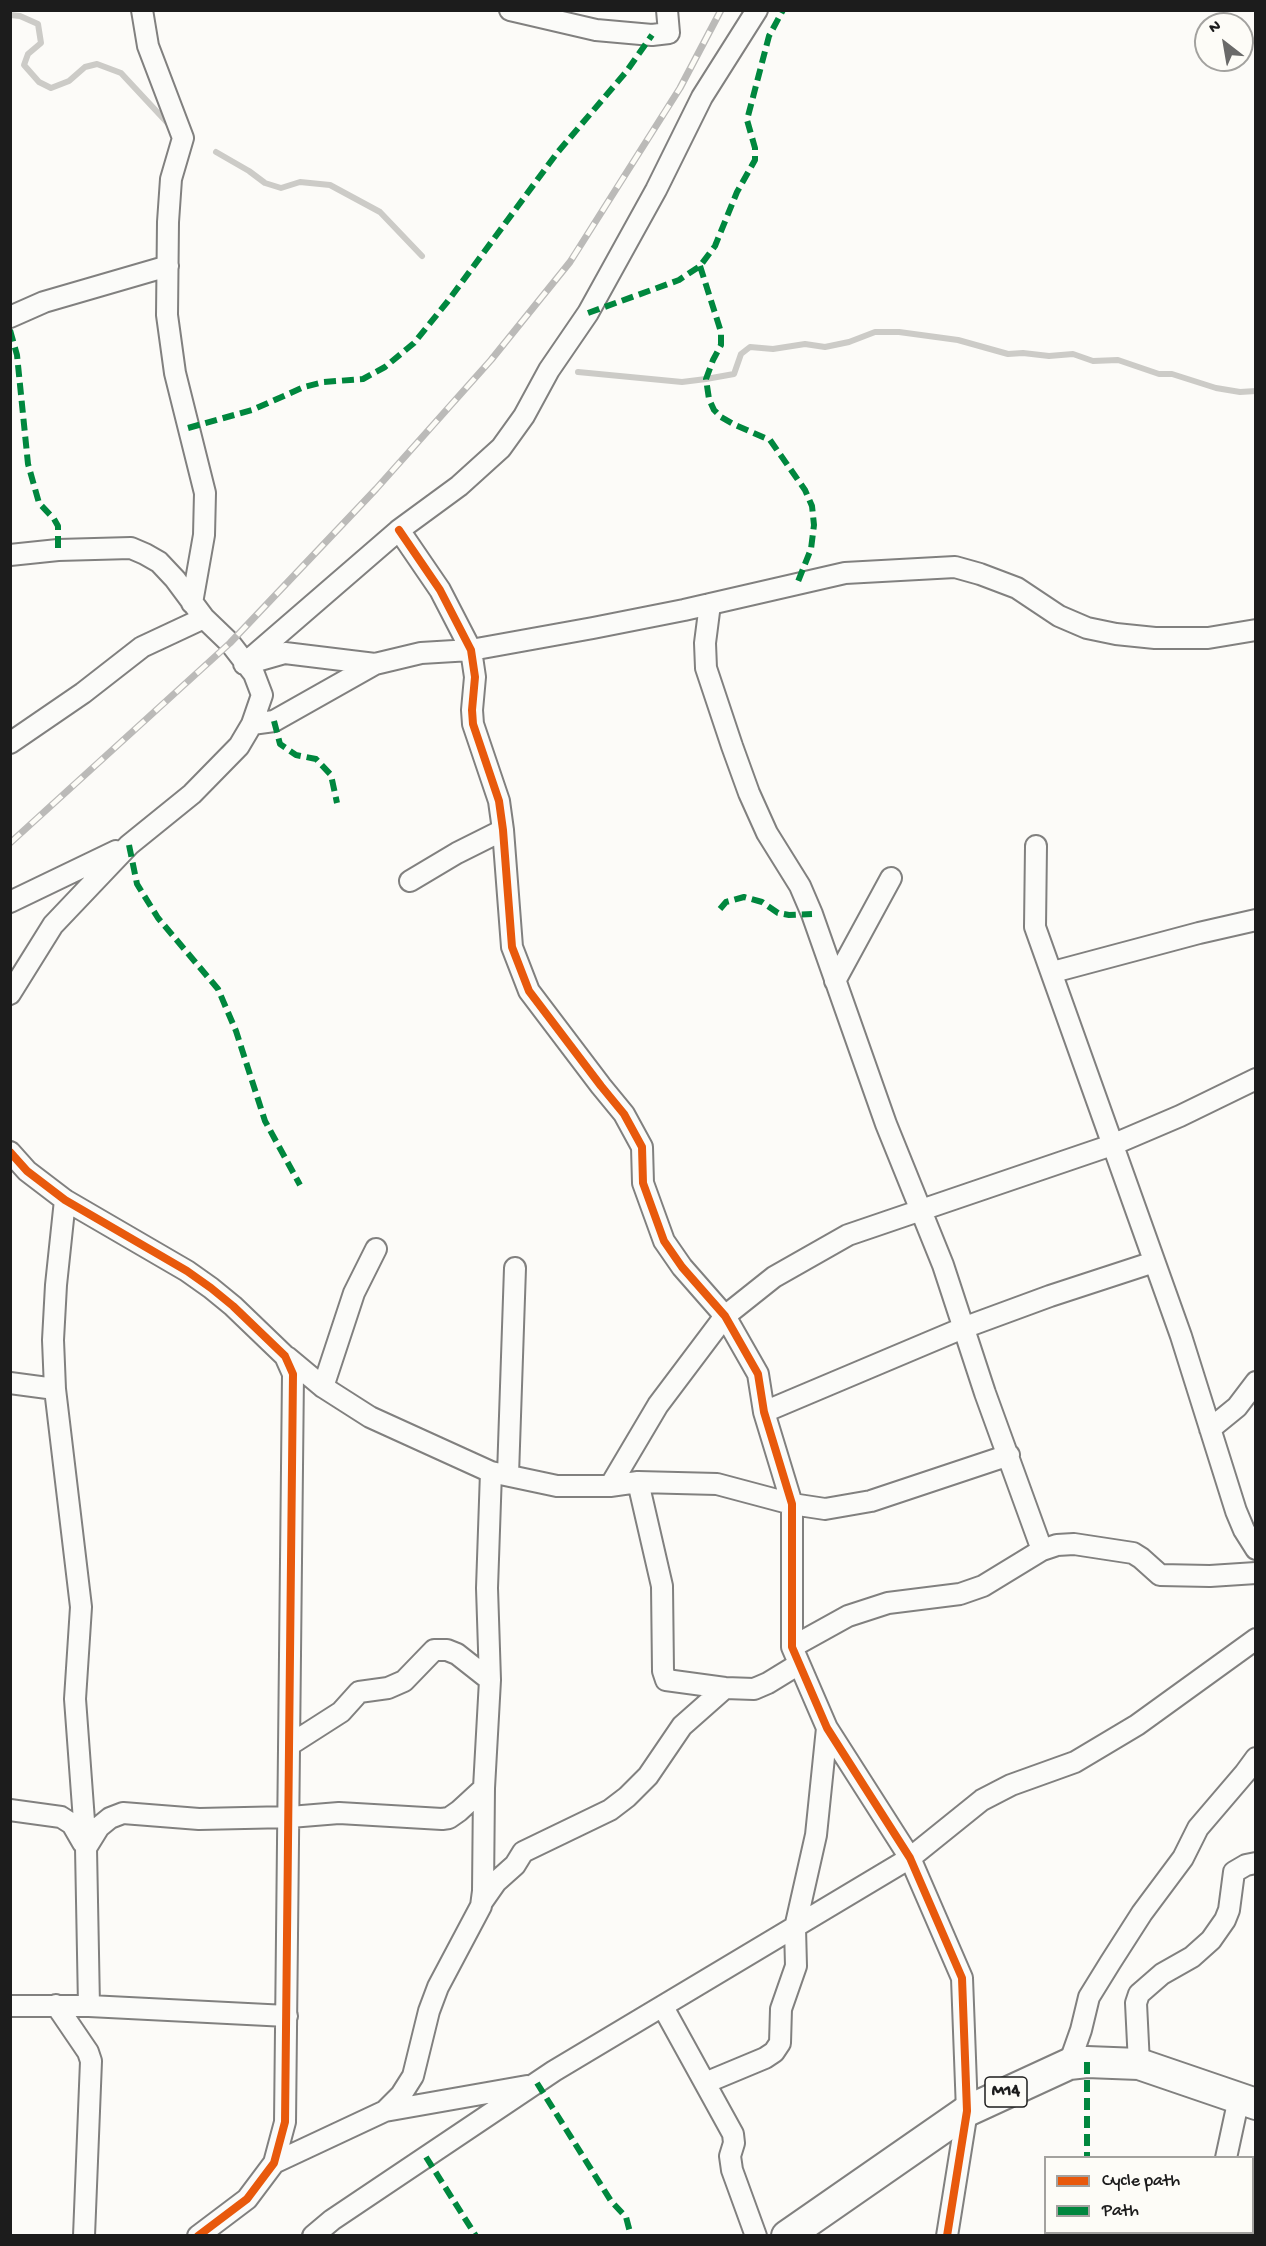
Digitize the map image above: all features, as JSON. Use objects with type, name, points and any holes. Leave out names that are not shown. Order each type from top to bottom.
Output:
[{"type":"main road","name":"M14","points":[[787,2235],[967,2111],[1069,2064],[1087,2062],[1139,2064],[1247,2101]]},
{"type":"street","points":[[142,10],[148,46],[183,138],[171,178],[167,315],[175,373],[205,493],[198,610]]},
{"type":"street","points":[[510,10],[596,30],[652,35],[669,33],[667,10]]},
{"type":"street","points":[[244,664],[399,530],[459,486],[501,448],[524,416],[549,370],[588,313],[656,190],[702,98],[757,10]]},
{"type":"street","points":[[10,317],[44,302],[168,266]]},
{"type":"street","points":[[399,530],[440,590],[471,650],[475,677],[473,724],[499,801],[512,948],[530,991],[594,1079],[624,1114],[642,1147],[644,1183],[664,1241],[682,1267],[725,1316],[758,1374],[764,1412],[792,1504],[796,1656],[827,1728],[910,1858],[962,1978],[967,2111],[947,2235]]},
{"type":"street","points":[[10,555],[58,550],[131,548],[159,562],[198,610],[230,643],[254,674],[262,695],[252,724],[239,746],[205,781],[129,845],[54,925],[10,994]]},
{"type":"street","points":[[252,724],[274,721],[375,664],[421,652],[471,650],[604,626],[845,573],[955,567],[1017,588],[1059,616],[1087,628],[1155,638],[1208,638],[1256,630]]},
{"type":"street","points":[[710,604],[705,643],[706,668],[732,746],[767,833],[800,886],[886,1124],[922,1210],[1042,1550]]},
{"type":"street","points":[[10,743],[83,693],[142,647],[198,610]]},
{"type":"street","points":[[244,664],[285,653],[375,664]]},
{"type":"street","points":[[410,881],[456,853],[503,830]]},
{"type":"street","points":[[10,902],[129,845]]},
{"type":"street","points":[[1036,846],[1035,927],[1053,972],[1112,1146],[1181,1336],[1236,1511],[1244,1530],[1256,1548]]},
{"type":"street","points":[[835,981],[891,878]]},
{"type":"street","points":[[1053,972],[1256,920]]},
{"type":"street","points":[[610,1486],[658,1405],[725,1316],[774,1277],[849,1235],[1112,1146],[1256,1079]]},
{"type":"street","points":[[11,1153],[27,1171],[65,1200],[195,1277],[233,1306],[285,1356],[323,1388],[370,1417],[499,1474],[557,1486],[610,1486],[638,1482],[717,1484],[792,1504],[825,1509],[871,1501],[1009,1455]]},
{"type":"street","points":[[65,1200],[53,1340],[55,1389],[81,1607],[75,1699],[86,1848],[88,2006]]},
{"type":"street","points":[[323,1388],[354,1293],[376,1249]]},
{"type":"street","points":[[764,1412],[963,1328],[1050,1296],[1154,1262]]},
{"type":"street","points":[[482,1902],[484,1788],[490,1680],[487,1588],[499,1474],[515,1268]]},
{"type":"street","points":[[198,2235],[247,2199],[274,2163],[285,2122],[294,1392],[293,1374],[285,1356]]},
{"type":"street","points":[[1210,1429],[1237,1407],[1256,1382]]},
{"type":"street","points":[[10,1383],[55,1389]]},
{"type":"street","points":[[638,1482],[662,1586],[663,1676],[669,1682],[754,1689],[768,1683],[796,1656],[848,1616],[888,1603],[960,1594],[983,1586],[1042,1550],[1074,1544],[1133,1553],[1160,1575],[1256,1573]]},
{"type":"street","points":[[313,2235],[534,2085],[910,1858],[982,1800],[1011,1785],[1075,1762],[1137,1725],[1256,1639]]},
{"type":"street","points":[[291,1744],[341,1712],[359,1692],[388,1688],[405,1681],[435,1650],[447,1650],[457,1654],[490,1680]]},
{"type":"street","points":[[385,2111],[401,2096],[413,2076],[429,2011],[438,1987],[478,1914],[482,1902],[496,1882],[515,1865],[523,1852],[610,1810],[627,1797],[644,1781],[682,1726],[725,1688]]},
{"type":"street","points":[[705,2083],[765,2058],[774,2052],[780,2043],[781,2009],[796,1966],[795,1928],[816,1835],[827,1728]]},
{"type":"street","points":[[1069,2064],[1089,1997],[1142,1913],[1183,1858],[1198,1828],[1252,1766]]},
{"type":"street","points":[[86,1848],[99,1827],[110,1818],[123,1813],[199,1819],[339,1814],[449,1818],[484,1788]]},
{"type":"street","points":[[10,1810],[66,1820],[72,1824],[86,1848]]},
{"type":"street","points":[[1139,2064],[1136,2003],[1139,1994],[1162,1974],[1192,1957],[1211,1940],[1229,1910],[1234,1872],[1245,1865],[1256,1863]]},
{"type":"street","points":[[56,2005],[88,2052],[91,2061],[84,2235]]},
{"type":"street","points":[[10,2006],[88,2006],[287,2016]]},
{"type":"street","points":[[663,2007],[733,2134],[734,2143],[730,2156],[732,2170],[756,2235]]},
{"type":"street","points":[[274,2163],[385,2111],[534,2085]]},
{"type":"street","points":[[1226,2156],[1247,2101]]},
{"type":"waterway","points":[[10,15],[20,16],[38,24],[41,43],[28,54],[24,65],[39,82],[51,88],[69,81],[85,67],[97,64],[121,73],[174,130]]},
{"type":"waterway","points":[[216,152],[265,183],[281,188],[300,182],[330,185],[380,212],[422,256]]},
{"type":"waterway","points":[[578,372],[682,382],[734,374],[741,354],[750,347],[773,349],[805,344],[825,347],[849,342],[875,332],[899,332],[958,340],[1008,354],[1049,356],[1073,354],[1093,361],[1118,360],[1159,374],[1172,374],[1216,388],[1240,392],[1256,391]]},
{"type":"railway","points":[[10,843],[230,643],[376,489],[491,360],[570,262],[680,88],[721,10]]},
{"type":"marked path","points":[[588,313],[679,280],[700,266],[715,246],[737,192],[755,160],[755,148],[747,120],[769,36],[783,10]]},
{"type":"marked path","points":[[188,428],[252,410],[304,387],[324,382],[363,379],[385,367],[414,343],[448,301],[557,153],[626,72],[652,35]]},
{"type":"marked path","points":[[700,266],[721,332],[721,345],[706,379],[709,399],[714,410],[735,425],[770,440],[805,490],[812,506],[814,525],[811,549],[797,584]]},
{"type":"marked path","points":[[10,330],[17,355],[28,464],[39,503],[58,526],[58,550]]},
{"type":"marked path","points":[[274,721],[280,744],[296,755],[316,759],[331,775],[337,803]]},
{"type":"marked path","points":[[129,845],[137,884],[158,918],[218,989],[236,1031],[265,1121],[300,1185]]},
{"type":"marked path","points":[[720,909],[726,902],[744,897],[762,902],[778,913],[812,914]]},
{"type":"marked path","points":[[1087,2062],[1087,2156]]},
{"type":"marked path","points":[[537,2083],[611,2201],[626,2217],[631,2236]]},
{"type":"marked path","points":[[426,2157],[476,2236]]},
{"type":"cycle path","points":[[399,530],[440,590],[471,650],[475,677],[473,724],[499,801],[512,947],[529,991],[624,1114],[642,1147],[643,1183],[664,1241],[682,1267],[725,1316],[758,1374],[764,1412],[792,1504],[792,1647],[827,1728],[910,1858],[962,1978],[967,2111],[947,2236]]},
{"type":"cycle path","points":[[10,1152],[27,1171],[65,1200],[187,1271],[211,1288],[285,1356],[293,1374],[285,2122],[274,2163],[247,2199],[198,2236]]}]
